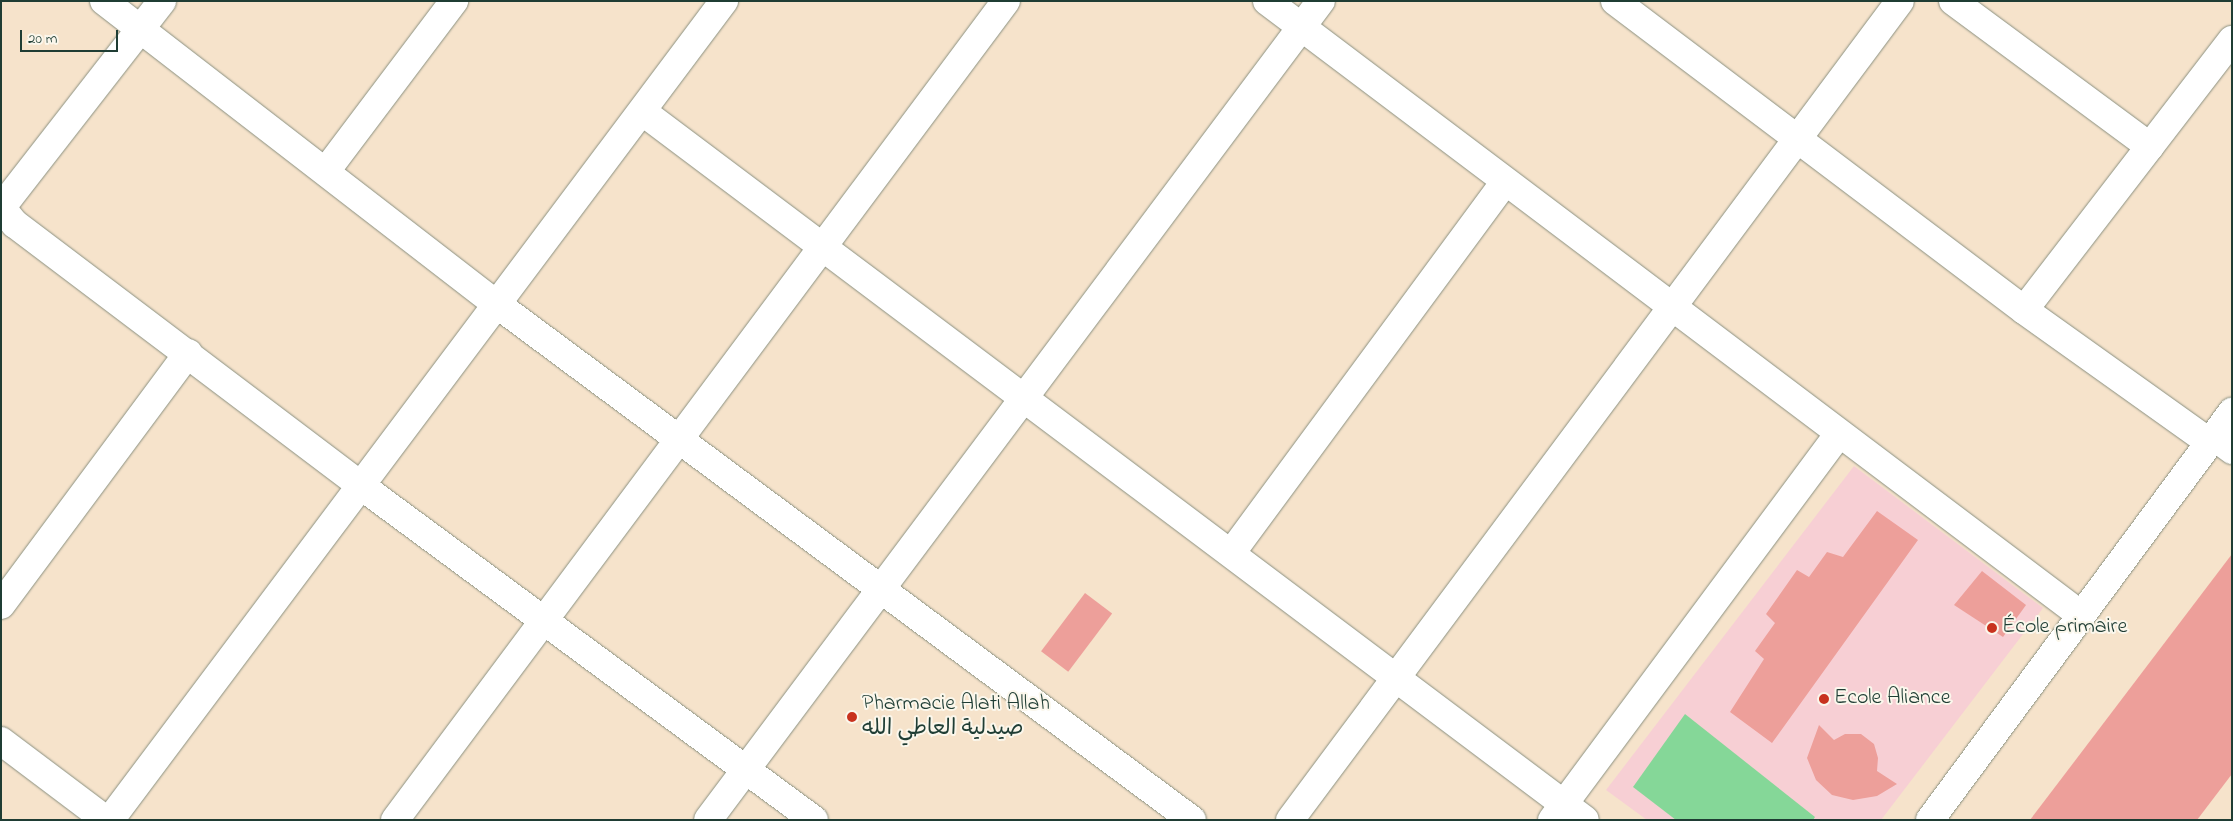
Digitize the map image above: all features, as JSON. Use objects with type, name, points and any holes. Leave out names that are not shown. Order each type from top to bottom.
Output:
[{"type":"street","points":[[104,1],[498,304],[1192,820]]},
{"type":"street","points":[[162,1],[1,208],[16,224],[360,485],[544,618],[814,820]]},
{"type":"street","points":[[326,171],[454,1]]},
{"type":"street","points":[[110,820],[360,485],[643,112],[724,1]]},
{"type":"street","points":[[395,820],[1006,1]]},
{"type":"street","points":[[1268,1],[1505,182],[2081,615]]},
{"type":"street","points":[[708,820],[1321,1]]},
{"type":"street","points":[[1615,1],[1797,141],[2024,310],[2218,443]]},
{"type":"street","points":[[1290,820],[1900,1]]},
{"type":"street","points":[[1953,1],[2150,147]]},
{"type":"street","points":[[2024,310],[2232,40]]},
{"type":"street","points":[[643,112],[1022,398],[1232,552],[1397,677],[1567,814],[1839,434]]},
{"type":"street","points":[[1232,552],[1505,182]]},
{"type":"street","points":[[1,605],[188,353]]},
{"type":"street","points":[[1930,820],[2081,615],[2218,443],[2232,412]]},
{"type":"street","points":[[1,741],[106,820]]},
{"type":"shaded area","name":"Ecole Aliance","points":[[1854,466],[2043,608],[1881,820],[1647,820],[1606,790]]},
{"type":"green space","points":[[1685,714],[1815,817],[1813,820],[1676,820],[1633,787]]},
{"type":"building","points":[[1877,511],[1918,540],[1772,743],[1730,712],[1764,659],[1755,651],[1775,623],[1766,614],[1797,570],[1809,577],[1827,552],[1843,557]]},
{"type":"building","points":[[2232,554],[2232,774],[2197,820],[2030,820]]},
{"type":"building","points":[[1982,571],[2026,605],[2003,637],[1954,605]]},
{"type":"building","points":[[1085,593],[1112,613],[1068,672],[1041,651]]},
{"type":"building","points":[[1819,725],[1834,740],[1845,734],[1861,734],[1874,744],[1878,758],[1877,771],[1897,784],[1877,796],[1853,800],[1832,795],[1816,780],[1807,758]]},
{"type":"place","name":"École primaire","points":[[1992,628]]},
{"type":"place","name":"Ecole Aliance","points":[[1824,699]]},
{"type":"place","name":"Pharmacie Alati Allah صيدلية العاطي الله","points":[[852,717]]}]
